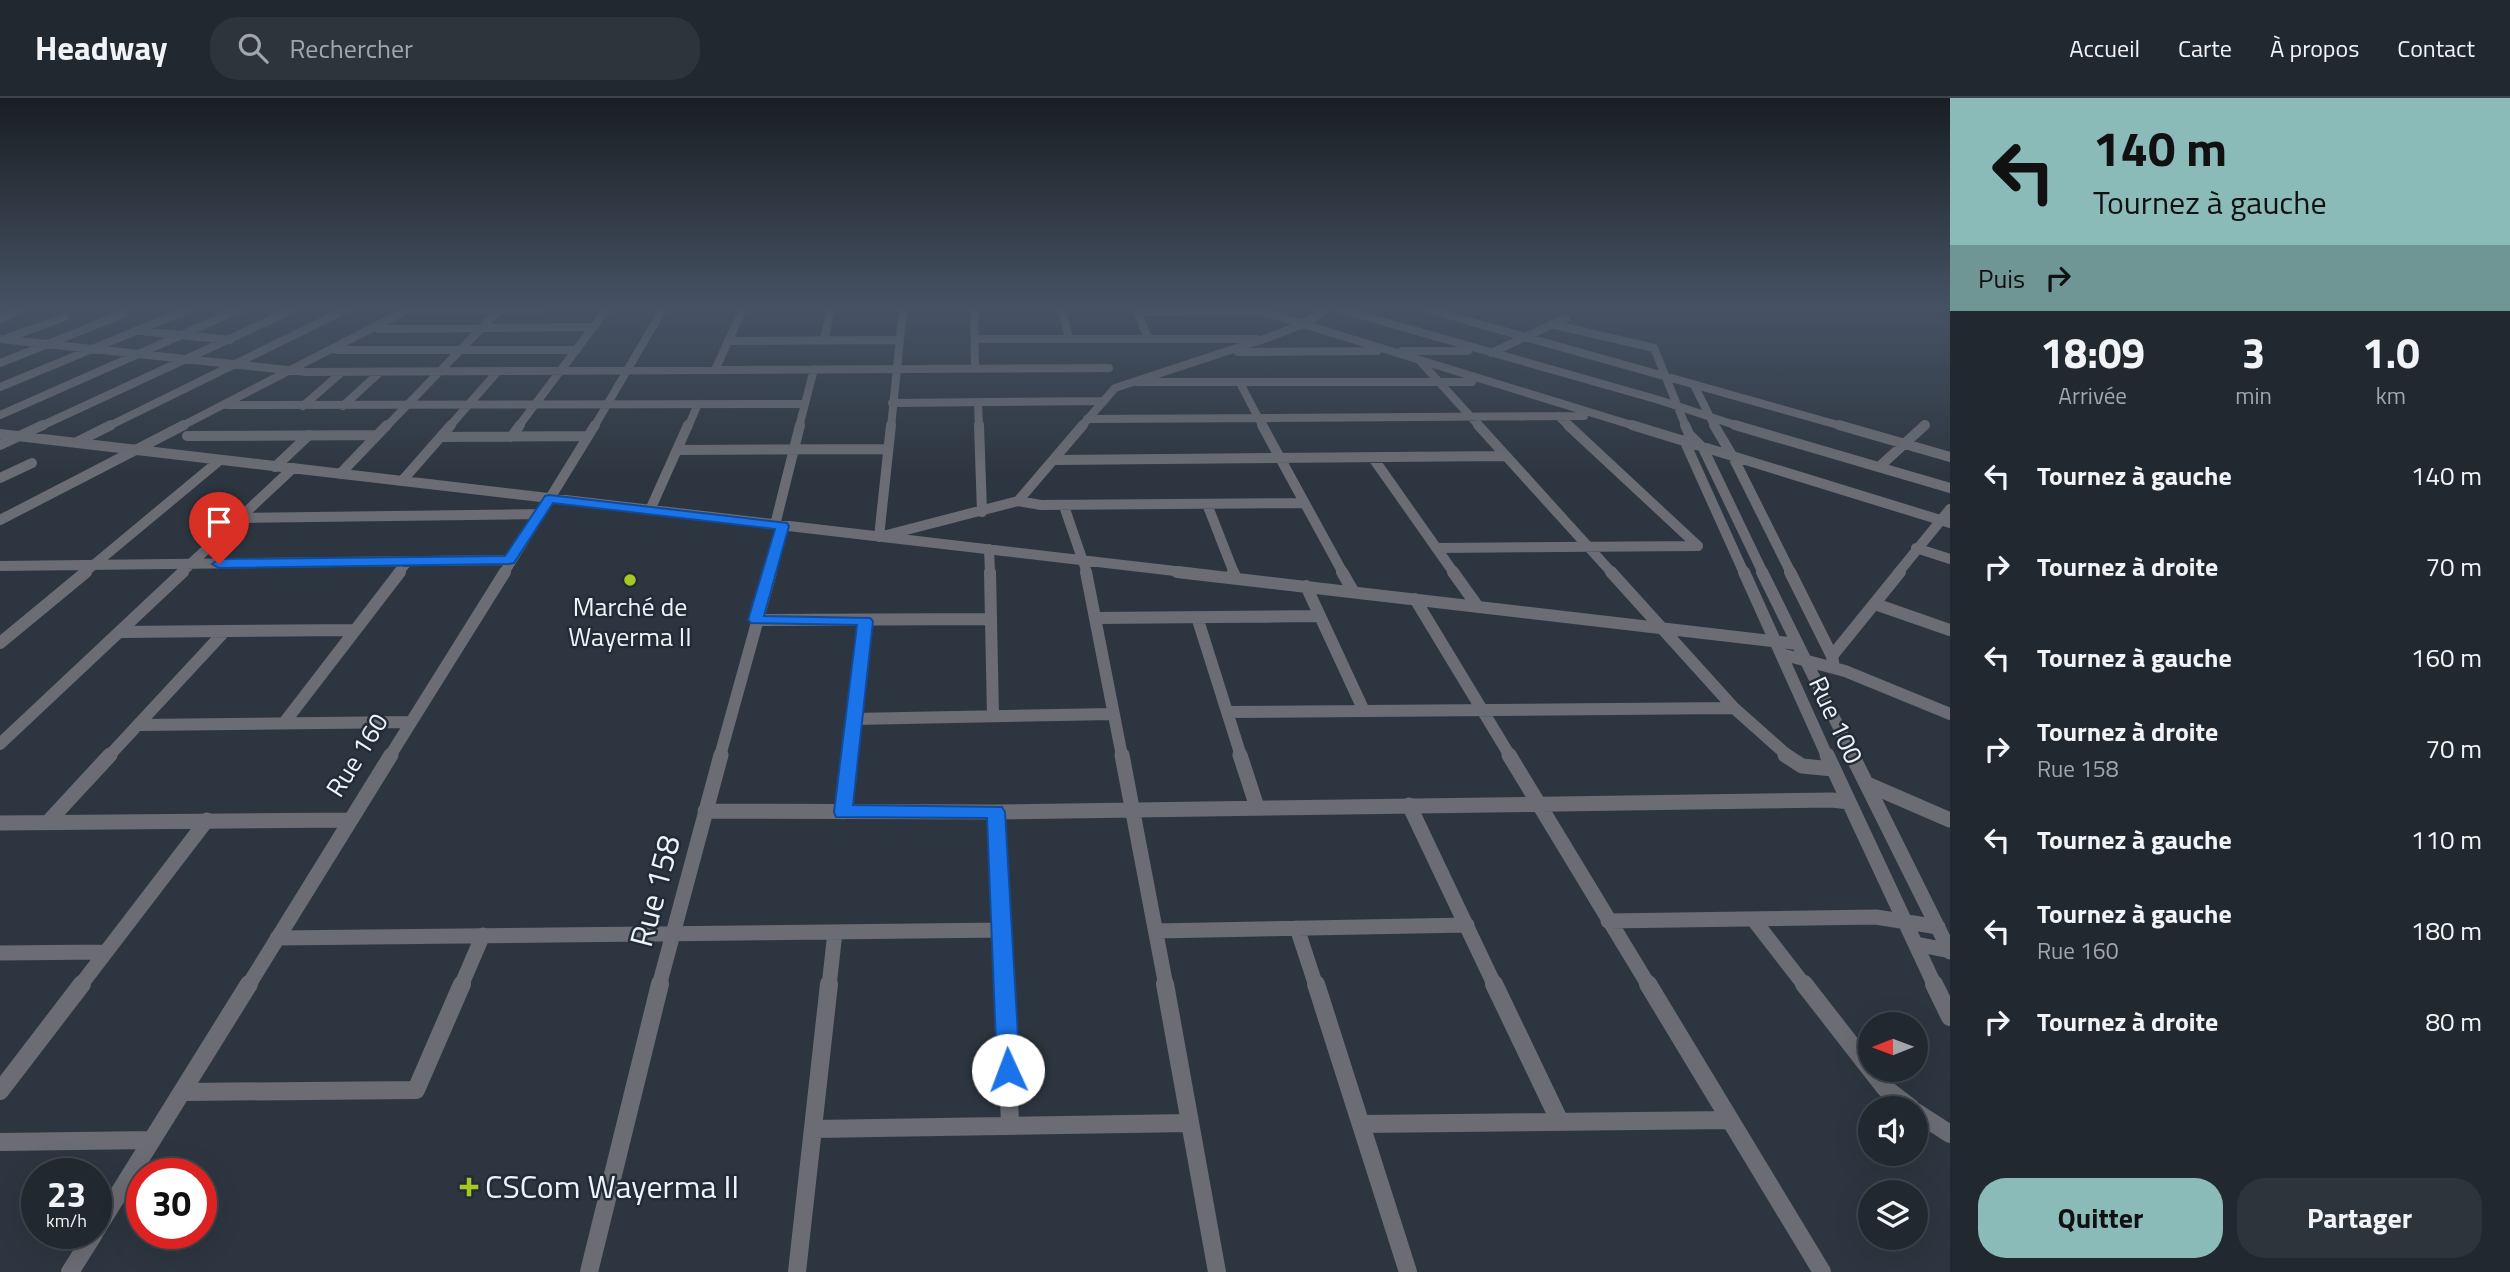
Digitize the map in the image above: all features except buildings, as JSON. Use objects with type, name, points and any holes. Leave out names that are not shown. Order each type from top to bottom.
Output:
[{"type":"street","points":[[0,387],[56,364]]},
{"type":"street","points":[[0,415],[117,364]]},
{"type":"street","points":[[0,445],[177,364]]},
{"type":"street","points":[[76,443],[237,364]]},
{"type":"street","points":[[245,364],[342,372],[1109,368]]},
{"type":"street","points":[[0,520],[307,364]]},
{"type":"street","points":[[340,474],[447,364]]},
{"type":"street","points":[[511,437],[566,364]]},
{"type":"street","name":"Rue 160","points":[[112,1205],[632,364]]},
{"type":"street","points":[[715,370],[718,364]]},
{"type":"street","points":[[879,537],[896,364]]},
{"type":"street","points":[[975,364],[975,368]]},
{"type":"street","points":[[1018,501],[1115,388],[1187,364]]},
{"type":"street","points":[[1423,364],[1734,708],[1777,750],[1802,766],[1833,769]]},
{"type":"street","points":[[1429,364],[1598,416],[1686,437],[1703,448],[1945,522]]},
{"type":"street","points":[[1528,364],[1950,488]]},
{"type":"street","points":[[1629,364],[1694,385],[1950,457]]},
{"type":"street","name":"Rue 100","points":[[1660,364],[1686,437],[1778,648],[1950,1017]]},
{"type":"street","name":"Rue 158","points":[[589,1272],[672,933],[756,620],[779,525],[793,449],[814,369]]},
{"type":"street","points":[[402,481],[498,371]]},
{"type":"street","points":[[303,405],[342,372]]},
{"type":"street","points":[[343,406],[380,372]]},
{"type":"street","points":[[1132,381],[1486,382]]},
{"type":"street","points":[[1240,383],[1302,503],[1353,591]]},
{"type":"street","points":[[1694,385],[1733,457],[1833,662]]},
{"type":"street","points":[[892,403],[1102,401]]},
{"type":"street","points":[[978,402],[982,512]]},
{"type":"street","points":[[650,510],[698,404]]},
{"type":"street","points":[[227,405],[805,404]]},
{"type":"street","points":[[1436,548],[1698,546],[1558,416]]},
{"type":"street","points":[[1087,419],[1598,416]]},
{"type":"street","points":[[1879,467],[1924,425]]},
{"type":"street","points":[[0,434],[1662,628],[1778,648],[1803,657],[1833,662],[1950,714]]},
{"type":"street","points":[[275,467],[309,435]]},
{"type":"street","points":[[187,436],[377,435]]},
{"type":"street","points":[[441,437],[587,436]]},
{"type":"street","points":[[1703,448],[1803,657],[1950,951]]},
{"type":"street","points":[[677,450],[887,449]]},
{"type":"street","points":[[1053,460],[1505,456]]},
{"type":"street","points":[[1373,458],[1478,607]]},
{"type":"street","points":[[0,643],[220,460]]},
{"type":"street","points":[[0,478],[32,463]]},
{"type":"street","points":[[0,744],[293,468]]},
{"type":"street","points":[[879,537],[1018,501],[1063,506],[1302,503]]},
{"type":"street","points":[[1207,504],[1235,577]]},
{"type":"street","points":[[1063,506],[1084,560],[1096,618],[1217,1272]]},
{"type":"street","points":[[1833,662],[1916,548],[1945,522],[1950,509]]},
{"type":"street","points":[[240,518],[538,514]]},
{"type":"street","points":[[1916,548],[1950,559]]},
{"type":"street","points":[[989,549],[993,716]]},
{"type":"street","points":[[0,566],[509,560]]},
{"type":"street","points":[[284,723],[407,562]]},
{"type":"street","points":[[1306,586],[1364,711]]},
{"type":"street","points":[[1415,599],[1479,710],[1822,1272]]},
{"type":"street","points":[[1875,604],[1950,630]]},
{"type":"street","points":[[1096,618],[1319,616]]},
{"type":"street","points":[[1197,617],[1257,807]]},
{"type":"street","points":[[756,620],[990,619]]},
{"type":"street","points":[[843,812],[865,621]]},
{"type":"street","points":[[0,629],[17,629]]},
{"type":"street","points":[[120,632],[354,630]]},
{"type":"street","points":[[48,822],[225,631]]},
{"type":"street","points":[[1778,648],[1797,644]]},
{"type":"street","points":[[1228,712],[1734,708]]},
{"type":"street","points":[[854,719],[1112,714]]},
{"type":"street","points":[[139,724],[411,722]]},
{"type":"street","points":[[0,729],[17,728]]},
{"type":"street","points":[[1867,784],[1950,820]]},
{"type":"street","points":[[705,811],[996,812],[1832,800],[1849,802]]},
{"type":"street","points":[[1409,805],[1560,1122]]},
{"type":"street","points":[[996,812],[1010,1126]]},
{"type":"street","points":[[0,1091],[207,820]]},
{"type":"street","points":[[0,822],[349,820]]},
{"type":"street","points":[[1608,921],[1876,917],[1938,927]]},
{"type":"street","points":[[1753,919],[1885,1088],[1895,1096]]},
{"type":"street","points":[[1156,931],[1467,925]]},
{"type":"street","points":[[1297,928],[1408,1272]]},
{"type":"street","points":[[277,938],[1003,930]]},
{"type":"street","points":[[797,1272],[835,932]]},
{"type":"street","points":[[182,1092],[416,1090],[483,935]]},
{"type":"street","points":[[1916,944],[1950,951]]},
{"type":"street","points":[[0,953],[105,952]]},
{"type":"street","points":[[1362,1124],[1729,1120]]},
{"type":"street","points":[[1928,1120],[1950,1134]]},
{"type":"street","points":[[814,1129],[1189,1123]]},
{"type":"street","points":[[0,1142],[152,1140]]},
{"type":"street","name":"Rue 160","points":[[70,1272],[84,1249]]},
{"type":"place","name":"Marché de Wayerma II","points":[[630,580]]},
{"type":"place","name":"CSCom Wayerma II","points":[[469,1187]]},
{"type":"route","points":[[219,564],[509,560],[549,499],[783,526],[756,620],[865,621],[843,812],[996,812],[1008,1070]]}]
